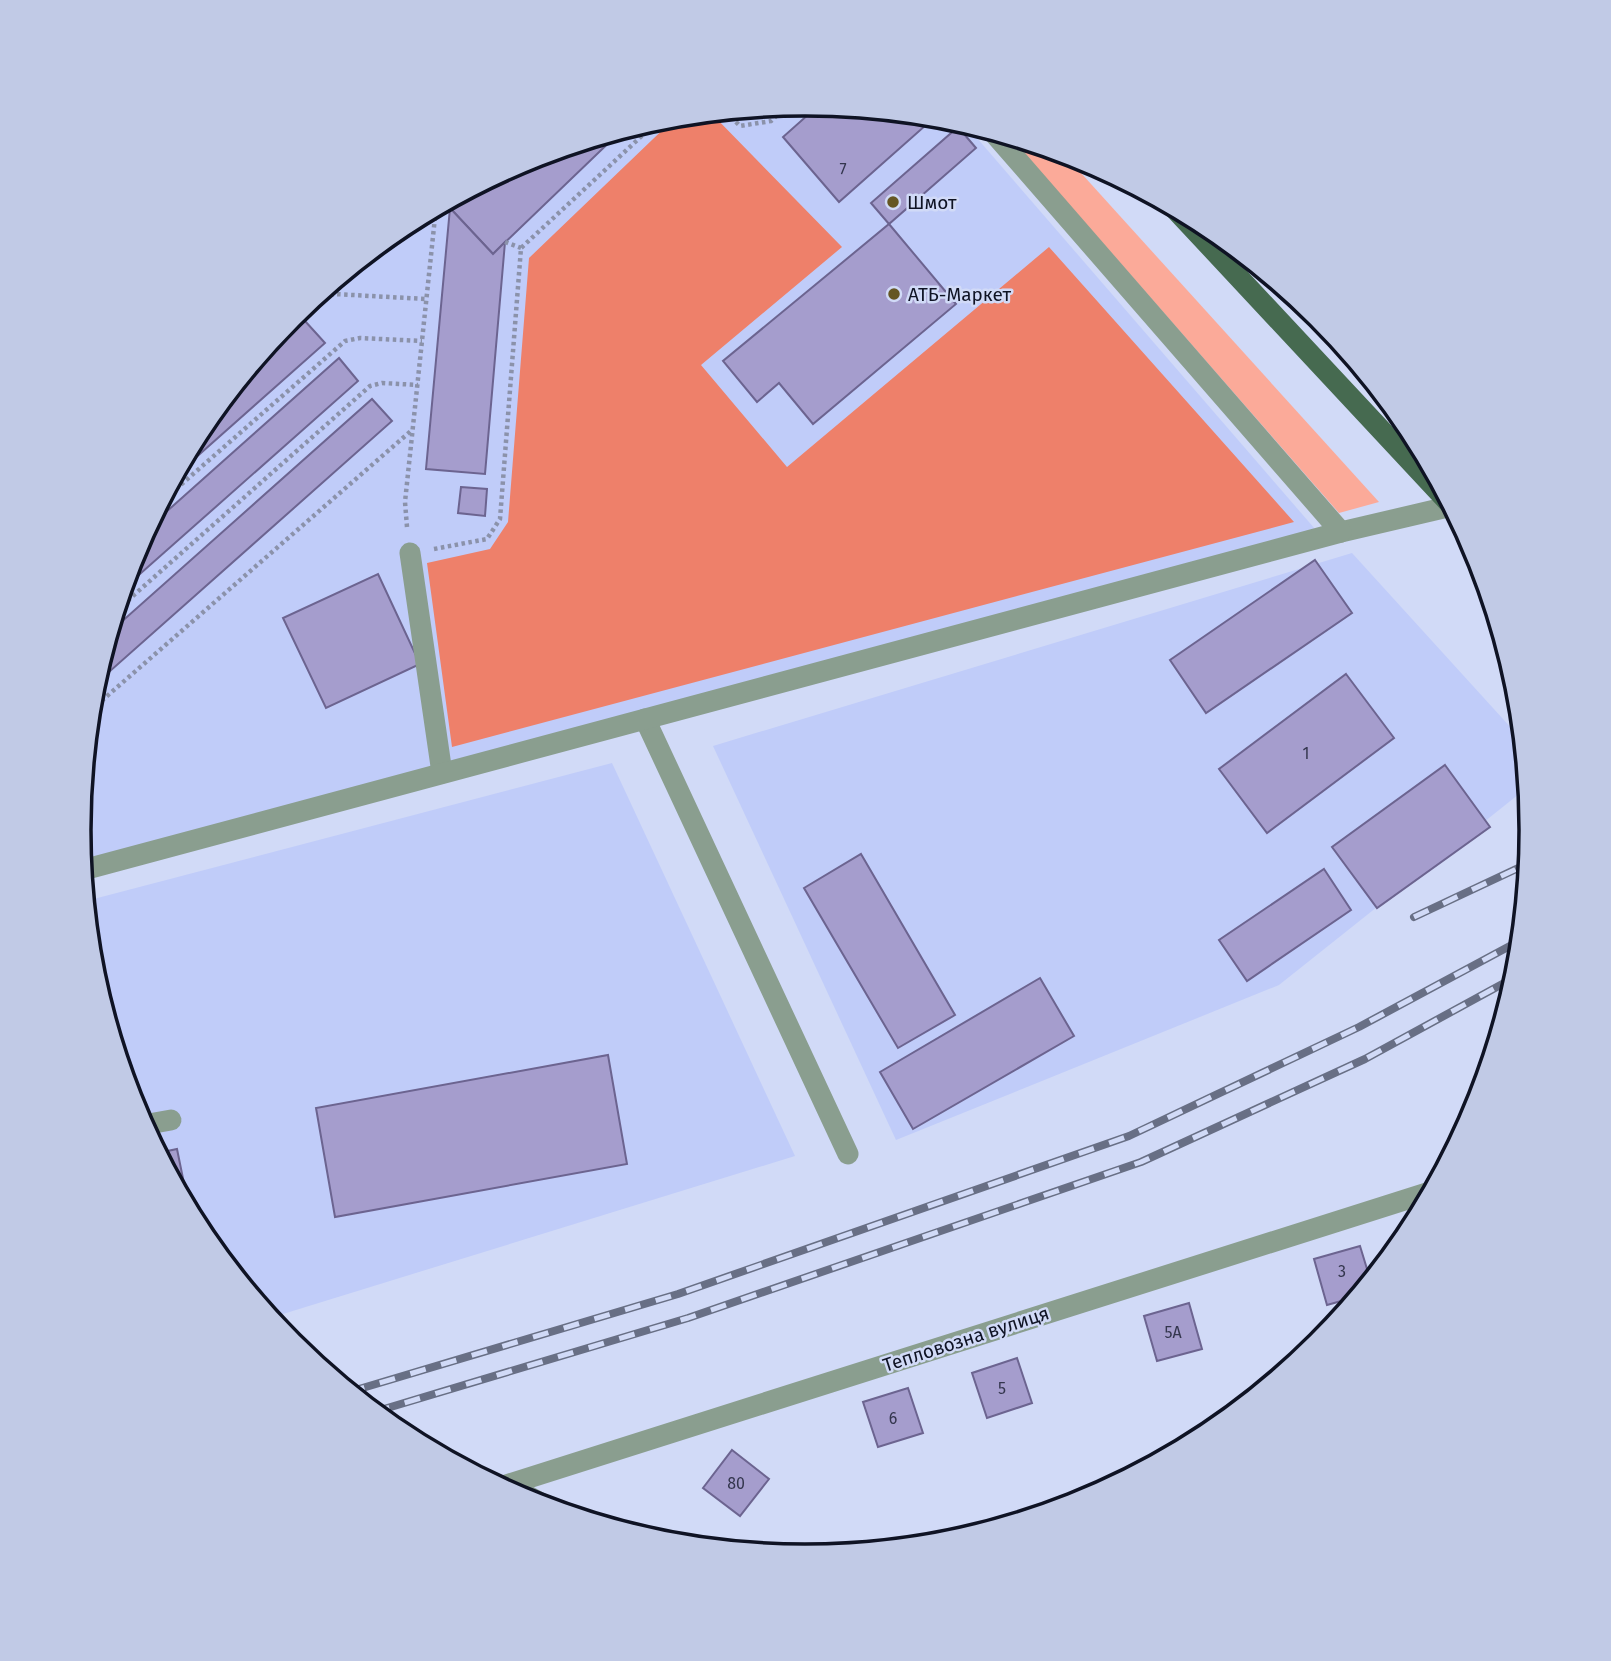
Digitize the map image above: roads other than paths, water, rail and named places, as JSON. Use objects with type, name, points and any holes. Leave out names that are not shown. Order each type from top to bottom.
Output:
[{"type":"main road","points":[[1198,233],[1428,480]]},
{"type":"street","points":[[1003,144],[1341,532]]},
{"type":"street","points":[[93,867],[1341,532],[1443,508]]},
{"type":"street","points":[[410,553],[442,774]]},
{"type":"street","points":[[645,719],[848,1154]]},
{"type":"street","points":[[154,1123],[171,1120]]},
{"type":"street","name":"Тепловозна вулиця","points":[[514,1483],[1420,1195]]},
{"type":"railway","points":[[1414,917],[1518,868]]},
{"type":"railway","points":[[360,1389],[678,1294],[1129,1136],[1359,1027],[1510,946]]},
{"type":"railway","points":[[386,1408],[688,1318],[1141,1162],[1365,1059],[1503,984]]},
{"type":"place","name":"Шмот","points":[[893,202]]},
{"type":"place","name":"АТБ-Маркет","points":[[894,294]]}]
